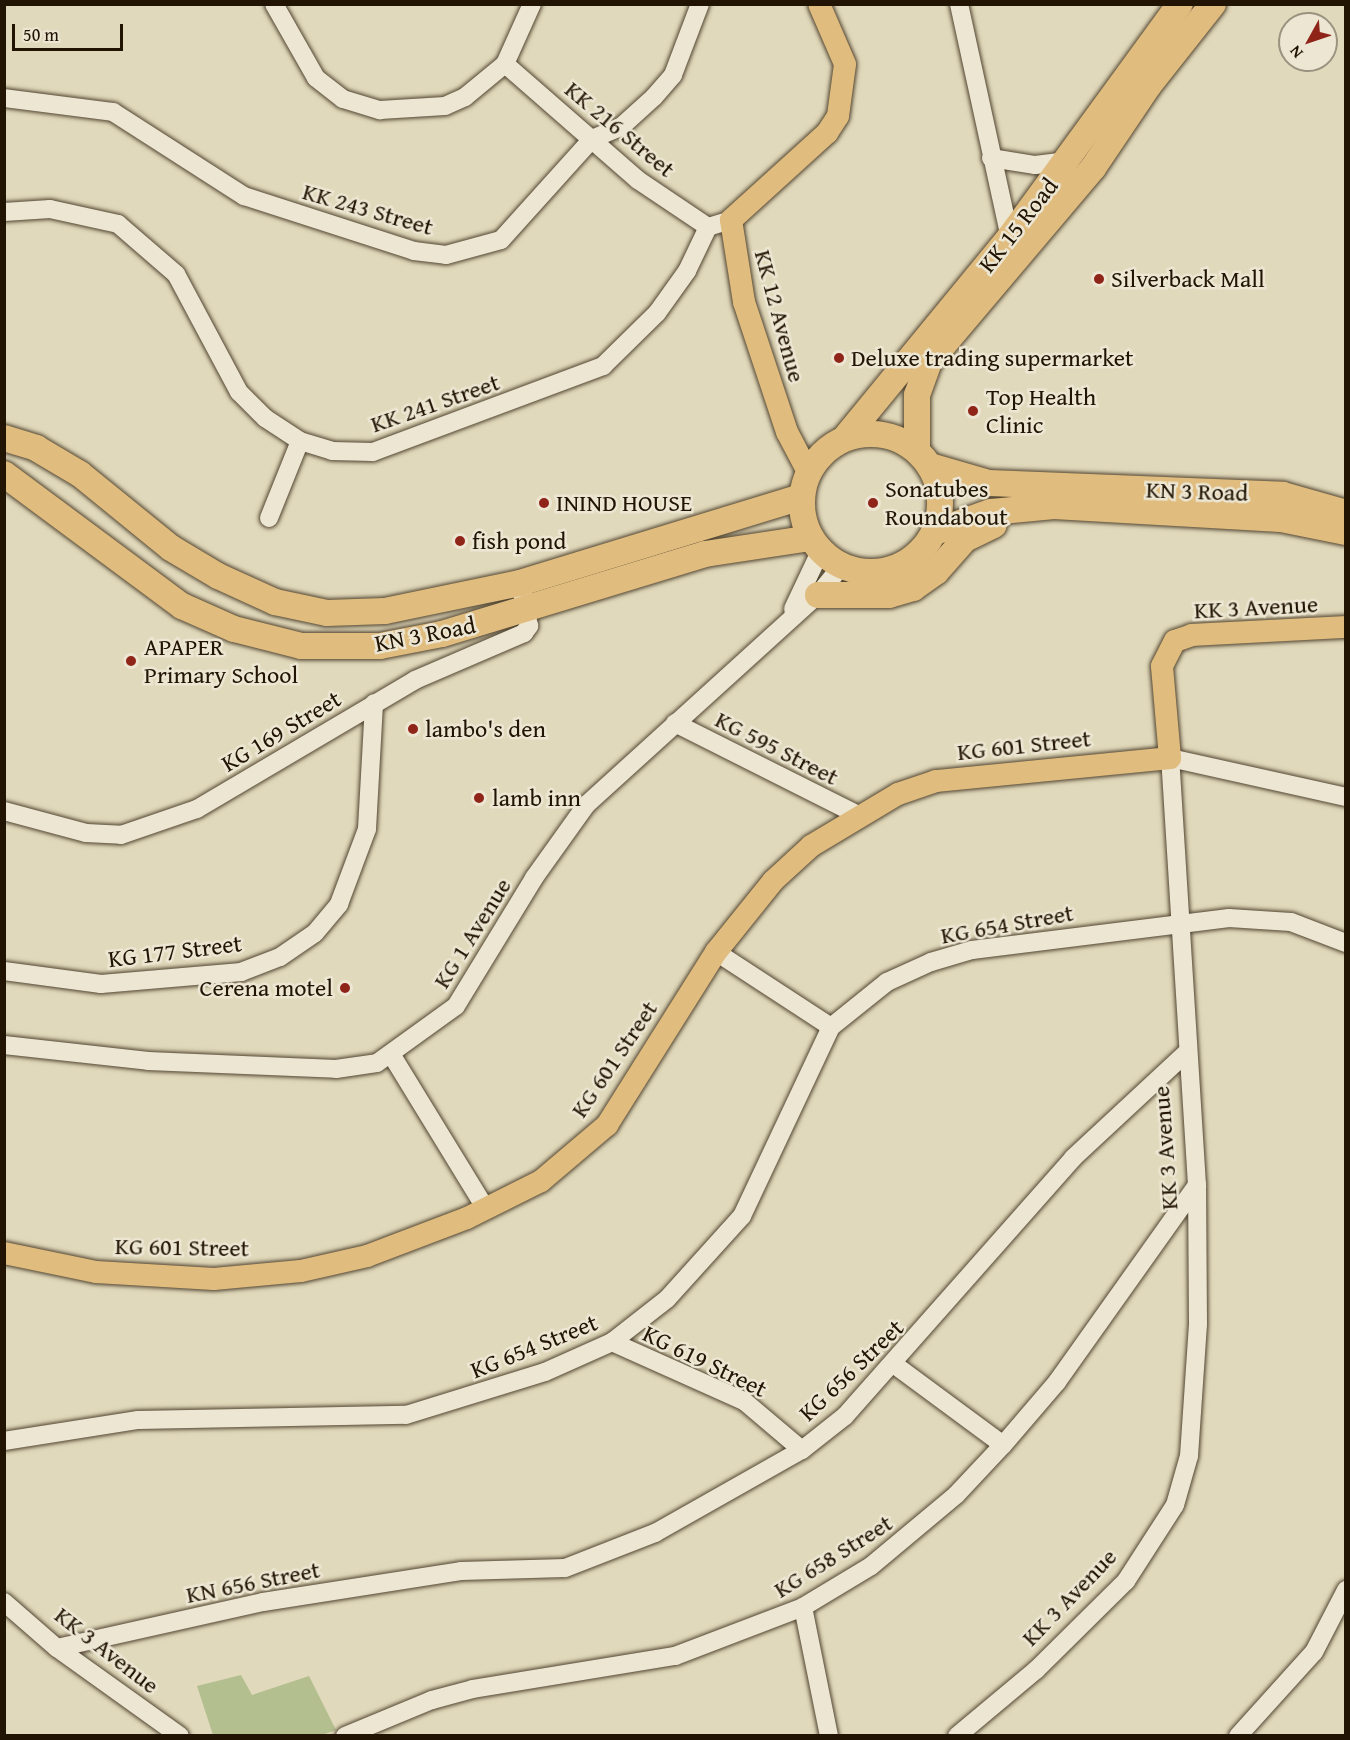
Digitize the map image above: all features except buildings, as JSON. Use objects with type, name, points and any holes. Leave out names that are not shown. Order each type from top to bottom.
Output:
[{"type":"highway","name":"KK 15 Road","points":[[845,438],[1010,237],[1180,4]]},
{"type":"highway","name":"KK 15 Road","points":[[923,458],[917,395],[929,362],[1093,168],[1149,85],[1213,4]]},
{"type":"highway","points":[[870,433],[895,437],[923,458],[989,483],[1047,500],[991,512],[935,532],[905,564],[880,573],[841,567],[816,545],[801,497],[808,472],[823,451],[845,438],[870,433]]},
{"type":"highway","name":"KN 3 Road","points":[[4,438],[45,453],[171,548],[275,602],[327,613],[385,611],[520,583],[801,497]]},
{"type":"highway","points":[[923,458],[940,510],[935,532]]},
{"type":"highway","name":"KN 3 Road","points":[[4,474],[182,606],[269,639],[301,646],[380,646],[527,611],[705,554],[816,545]]},
{"type":"highway","name":"KN 3 Road","points":[[1047,500],[1283,495],[1346,513]]},
{"type":"highway","points":[[818,595],[889,596],[913,588],[936,572],[964,539],[1047,500]]},
{"type":"highway","name":"KN 3 Road","points":[[1047,500],[1281,519],[1346,531]]},
{"type":"main road","points":[[731,220],[827,133],[838,116],[844,64],[819,4]]},
{"type":"main road","name":"KK 12 Avenue","points":[[731,220],[744,302],[787,432],[808,472]]},
{"type":"main road","name":"KK 3 Avenue","points":[[1170,758],[1162,666],[1164,652],[1175,641],[1192,635],[1346,627]]},
{"type":"main road","name":"KG 601 Street","points":[[4,1253],[96,1272],[236,1277],[301,1271],[367,1256],[486,1209],[541,1181],[606,1125],[716,952],[772,881],[858,815],[936,781],[1170,758]]},
{"type":"street","points":[[274,4],[316,78],[343,99],[380,110],[445,106],[505,64],[532,4]]},
{"type":"street","name":"KK 243 Street","points":[[4,98],[113,112],[244,196],[414,251],[446,255],[501,240],[592,139],[622,126],[673,75],[700,4]]},
{"type":"street","points":[[959,4],[1010,237]]},
{"type":"street","name":"KK 216 Street","points":[[505,64],[638,180],[708,227]]},
{"type":"street","points":[[991,158],[1035,165],[1068,160]]},
{"type":"street","name":"KK 241 Street","points":[[4,212],[50,209],[127,231],[176,274],[239,392],[265,418],[300,441],[332,451],[382,449],[603,366],[657,313],[708,227]]},
{"type":"street","points":[[708,227],[731,220]]},
{"type":"street","points":[[269,518],[300,441]]},
{"type":"street","name":"KG 1 Avenue","points":[[782,625],[816,545]]},
{"type":"street","name":"KG 1 Avenue","points":[[4,1045],[148,1061],[336,1069],[377,1063],[456,1006],[534,878],[586,805],[782,625],[818,595],[841,567]]},
{"type":"street","points":[[520,583],[527,611]]},
{"type":"street","name":"KG 169 Street","points":[[4,812],[86,833],[121,835],[153,828],[197,809],[374,703],[524,633],[527,611]]},
{"type":"street","name":"KG 177 Street","points":[[4,971],[100,984],[241,972],[280,957],[315,933],[339,904],[364,839],[374,703]]},
{"type":"street","name":"KG 595 Street","points":[[675,723],[858,815]]},
{"type":"street","points":[[1170,758],[1346,797]]},
{"type":"street","name":"KK 3 Avenue","points":[[957,1736],[1101,1608],[1153,1546],[1175,1504],[1189,1456],[1196,1391],[1197,1185],[1185,1054],[1170,758]]},
{"type":"street","name":"KG 654 Street","points":[[4,1441],[138,1420],[406,1415],[545,1372],[612,1342],[667,1299],[741,1216],[831,1027],[887,982],[931,962],[972,950],[1180,922],[1264,917],[1324,932],[1346,943]]},
{"type":"street","points":[[716,952],[831,1027]]},
{"type":"street","points":[[391,1054],[486,1209]]},
{"type":"street","name":"KG 656 Street","points":[[461,1571],[526,1573],[605,1555],[705,1507],[802,1450],[895,1365],[1073,1158],[1185,1054]]},
{"type":"street","name":"KG 658 Street","points":[[345,1736],[432,1700],[473,1689],[675,1656],[803,1607],[919,1529],[1003,1445],[1057,1382],[1197,1185]]},
{"type":"street","name":"KG 619 Street","points":[[612,1342],[744,1401],[802,1450]]},
{"type":"street","points":[[895,1365],[1003,1445]]},
{"type":"street","name":"KN 656 Street","points":[[57,1648],[263,1602],[461,1571]]},
{"type":"street","points":[[1238,1736],[1314,1652],[1346,1590]]},
{"type":"street","name":"KK 3 Avenue","points":[[4,1602],[57,1648],[180,1736]]},
{"type":"street","points":[[803,1607],[829,1736]]},
{"type":"green space","points":[[241,1675],[252,1695],[309,1676],[336,1730],[319,1736],[213,1735],[197,1686]]},
{"type":"place","name":"Silverback Mall","points":[[1099,279]]},
{"type":"place","name":"Deluxe trading supermarket","points":[[839,358]]},
{"type":"place","name":"Top Health Clinic","points":[[973,411]]},
{"type":"place","name":"ININD HOUSE","points":[[544,503]]},
{"type":"place","name":"Sonatubes Roundabout","points":[[873,503]]},
{"type":"place","name":"fish pond","points":[[460,541]]},
{"type":"place","name":"APAPER Primary School","points":[[131,661]]},
{"type":"place","name":"lambo's den","points":[[413,729]]},
{"type":"place","name":"lamb inn","points":[[479,798]]},
{"type":"place","name":"Cerena motel","points":[[345,988]]}]
